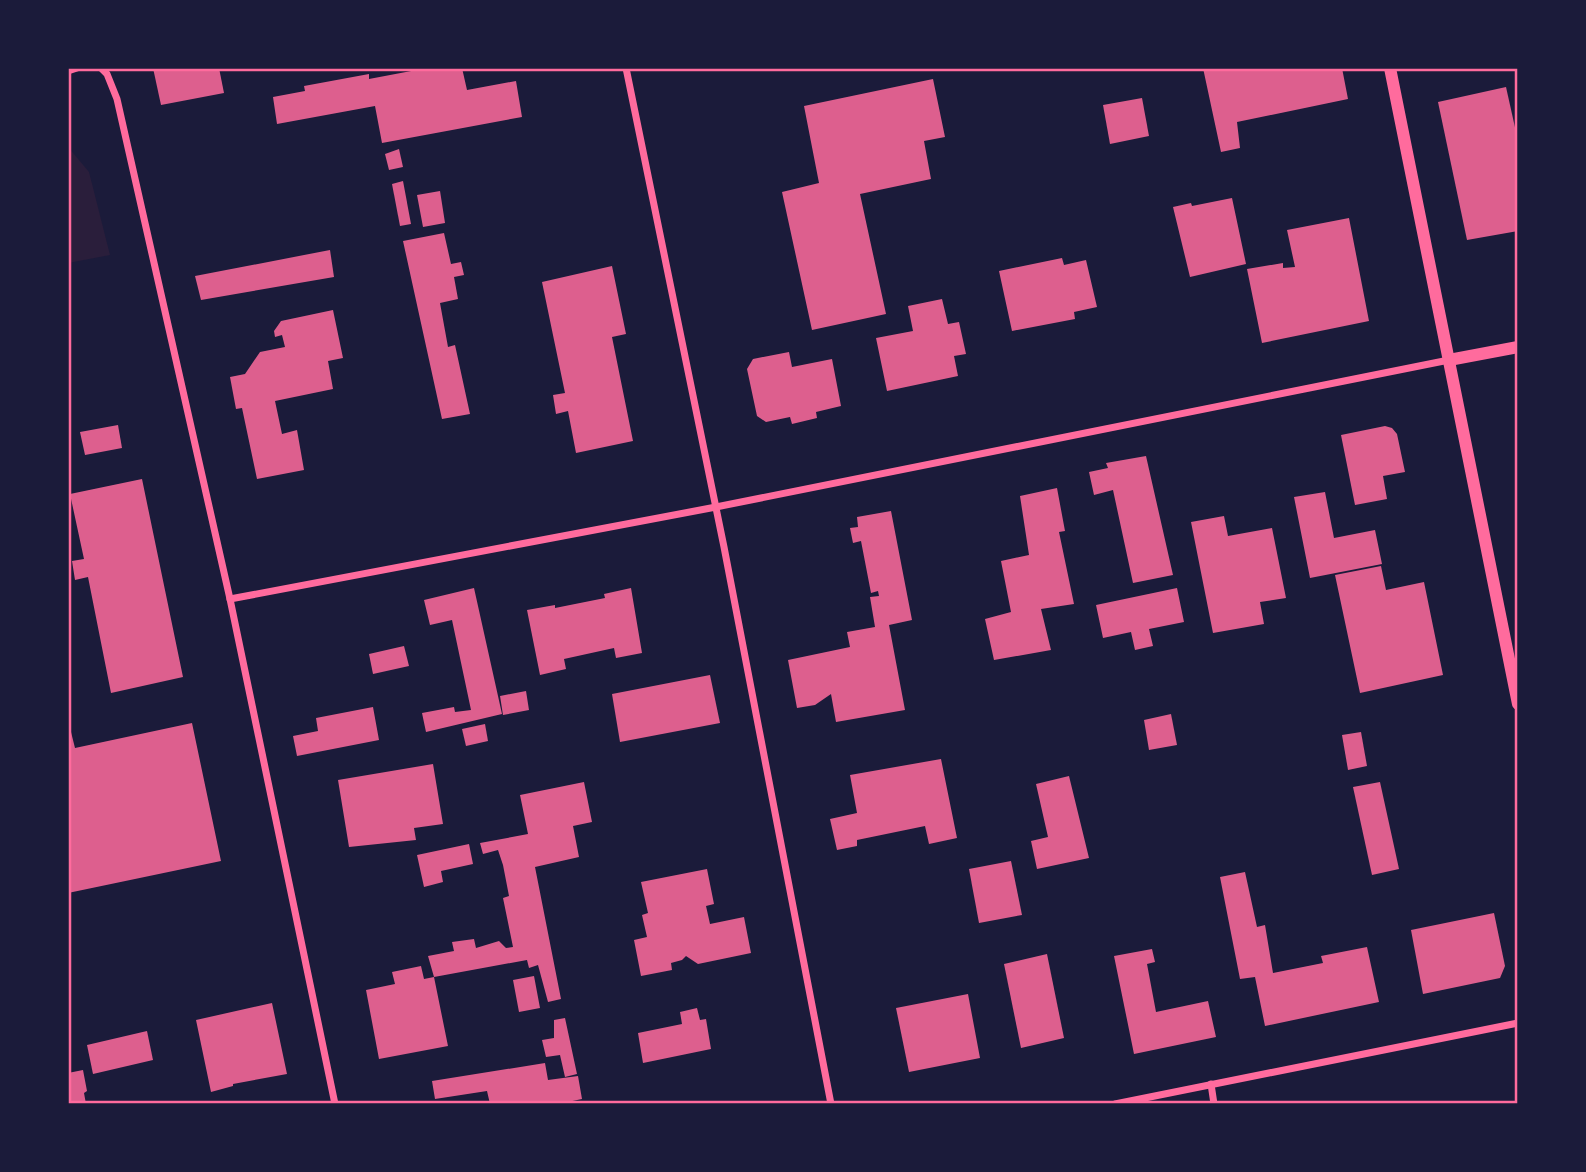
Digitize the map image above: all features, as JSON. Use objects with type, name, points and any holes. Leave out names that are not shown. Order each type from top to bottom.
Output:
[{"type":"street","points":[[68,71],[77,68]]},
{"type":"street","points":[[101,68],[107,74],[117,99],[230,599],[335,1104]]},
{"type":"street","points":[[626,68],[716,507],[831,1104]]},
{"type":"street","points":[[1390,68],[1518,704]]},
{"type":"street","points":[[230,599],[716,507],[1518,347]]},
{"type":"street","points":[[1115,1104],[1518,1023]]},
{"type":"street","points":[[1211,1084],[1214,1104]]},
{"type":"shaded area","points":[[68,147],[89,172],[110,255],[68,263]]},
{"type":"building","points":[[153,68],[219,68],[224,93],[161,105]]},
{"type":"building","points":[[427,68],[462,68],[467,90],[516,81],[522,117],[382,143],[375,106],[277,124],[273,97],[305,91],[304,86],[369,74],[369,79]]},
{"type":"building","points":[[1203,68],[1342,68],[1348,99],[1237,122],[1240,148],[1221,152]]},
{"type":"building","points":[[933,79],[945,137],[924,141],[931,179],[860,194],[886,314],[812,330],[782,192],[819,183],[804,106]]},
{"type":"building","points":[[1506,87],[1518,141],[1518,231],[1467,240],[1438,102]]},
{"type":"building","points":[[1142,98],[1149,136],[1110,144],[1103,105]]},
{"type":"building","points":[[399,149],[403,167],[389,170],[385,154]]},
{"type":"building","points":[[403,181],[411,224],[400,226],[392,184]]},
{"type":"building","points":[[440,191],[445,223],[423,227],[417,195]]},
{"type":"building","points":[[1232,198],[1246,264],[1190,277],[1173,207]]},
{"type":"building","points":[[1349,218],[1369,321],[1262,343],[1247,269],[1283,263],[1283,268],[1295,267],[1287,230]]},
{"type":"building","points":[[444,233],[451,264],[461,262],[464,275],[454,277],[458,299],[440,303],[448,347],[455,345],[470,414],[442,419],[403,241]]},
{"type":"building","points":[[330,250],[334,277],[201,300],[195,276]]},
{"type":"building","points":[[1062,258],[1064,265],[1086,260],[1097,307],[1074,312],[1075,319],[1012,331],[999,271]]},
{"type":"building","points":[[612,266],[626,334],[612,337],[633,441],[576,453],[568,411],[556,414],[553,395],[565,393],[542,282]]},
{"type":"building","points":[[942,299],[948,324],[959,322],[966,354],[954,356],[958,376],[887,391],[876,338],[913,331],[908,306]]},
{"type":"building","points":[[333,310],[343,358],[328,361],[333,389],[275,401],[282,434],[297,430],[304,470],[257,479],[242,408],[236,409],[230,377],[245,374],[260,352],[285,347],[282,335],[275,337],[274,331],[281,321]]},
{"type":"building","points":[[789,352],[792,367],[832,359],[841,406],[816,412],[817,418],[792,424],[790,417],[766,422],[757,416],[747,369],[753,359]]},
{"type":"building","points":[[118,425],[122,448],[85,455],[80,432]]},
{"type":"building","points":[[1385,426],[1392,428],[1397,434],[1405,472],[1383,476],[1387,499],[1355,505],[1341,435]]},
{"type":"building","points":[[1146,456],[1173,575],[1133,583],[1113,490],[1094,495],[1089,472],[1108,468],[1106,463]]},
{"type":"building","points":[[142,479],[183,677],[111,693],[88,577],[75,580],[72,561],[84,559],[70,494]]},
{"type":"building","points":[[1057,488],[1065,531],[1059,532],[1074,604],[1041,609],[1051,650],[994,660],[985,619],[1011,612],[1001,561],[1029,555],[1020,496]]},
{"type":"building","points":[[1325,492],[1334,538],[1375,530],[1382,564],[1310,578],[1294,497]]},
{"type":"building","points":[[891,511],[912,620],[889,625],[905,710],[836,722],[831,694],[815,705],[797,708],[788,660],[850,647],[847,632],[875,627],[870,597],[879,596],[878,591],[871,593],[861,541],[853,543],[850,528],[858,527],[857,517]]},
{"type":"building","points":[[1224,516],[1228,536],[1272,528],[1286,598],[1260,602],[1264,624],[1213,633],[1191,522]]},
{"type":"building","points":[[1381,566],[1386,590],[1424,582],[1443,675],[1360,693],[1335,575]]},
{"type":"building","points":[[474,588],[502,714],[426,732],[422,713],[454,707],[455,712],[471,710],[452,620],[430,625],[424,600]]},
{"type":"building","points":[[631,588],[642,653],[616,658],[614,648],[564,659],[566,669],[540,675],[527,610],[555,605],[555,608],[605,598],[604,594]]},
{"type":"building","points":[[1177,588],[1184,622],[1149,629],[1153,646],[1135,650],[1131,632],[1103,638],[1096,605]]},
{"type":"building","points":[[404,646],[409,666],[373,674],[369,654]]},
{"type":"building","points":[[710,675],[720,723],[620,742],[612,694]]},
{"type":"building","points":[[526,691],[529,710],[503,715],[500,696]]},
{"type":"building","points":[[373,707],[379,740],[297,756],[293,736],[318,731],[316,718]]},
{"type":"building","points":[[1171,714],[1177,745],[1149,750],[1144,720]]},
{"type":"building","points":[[68,720],[75,748],[192,723],[221,861],[68,893]]},
{"type":"building","points":[[485,724],[488,741],[466,746],[462,729]]},
{"type":"building","points":[[1361,732],[1367,766],[1348,770],[1342,735]]},
{"type":"building","points":[[941,759],[957,838],[929,844],[925,826],[857,840],[857,846],[837,850],[830,819],[857,813],[850,775]]},
{"type":"building","points":[[433,764],[443,824],[414,828],[416,840],[349,847],[338,780]]},
{"type":"building","points":[[1069,776],[1089,858],[1037,869],[1031,841],[1048,837],[1036,784]]},
{"type":"building","points":[[584,782],[592,822],[573,826],[579,857],[535,867],[561,999],[548,1002],[538,965],[529,968],[527,960],[434,977],[428,956],[454,951],[452,942],[474,939],[476,948],[499,941],[506,948],[513,947],[503,898],[509,896],[503,865],[498,850],[483,854],[480,843],[528,834],[520,795]]},
{"type":"building","points":[[1380,782],[1399,869],[1372,875],[1353,787]]},
{"type":"building","points":[[469,844],[473,864],[441,871],[443,882],[424,887],[417,855]]},
{"type":"building","points":[[1011,861],[1022,915],[979,923],[969,869]]},
{"type":"building","points":[[707,869],[714,904],[706,906],[710,924],[744,917],[751,953],[698,964],[686,956],[671,963],[672,970],[641,976],[634,940],[647,937],[642,915],[648,913],[641,882]]},
{"type":"building","points":[[1245,872],[1257,927],[1265,925],[1273,973],[1323,963],[1321,956],[1367,947],[1379,1002],[1265,1026],[1255,977],[1240,979],[1220,877]]},
{"type":"building","points":[[1494,913],[1505,966],[1500,978],[1423,994],[1411,930]]},
{"type":"building","points":[[1152,949],[1155,962],[1147,964],[1156,1012],[1208,1001],[1216,1037],[1134,1054],[1114,956]]},
{"type":"building","points":[[1047,954],[1064,1038],[1021,1048],[1004,964]]},
{"type":"building","points":[[421,966],[424,979],[434,977],[448,1046],[379,1059],[366,990],[395,984],[392,972]]},
{"type":"building","points":[[534,976],[540,1008],[519,1012],[513,980]]},
{"type":"building","points":[[968,994],[980,1058],[909,1072],[896,1008]]},
{"type":"building","points":[[272,1003],[287,1074],[233,1084],[211,1092],[196,1020]]},
{"type":"building","points":[[697,1008],[700,1020],[706,1019],[711,1049],[643,1063],[638,1033],[682,1024],[680,1012]]},
{"type":"building","points":[[565,1018],[577,1074],[565,1077],[560,1055],[546,1057],[542,1040],[554,1038],[554,1020]]},
{"type":"building","points":[[147,1031],[153,1060],[93,1074],[87,1045]]},
{"type":"building","points":[[545,1063],[548,1080],[578,1076],[582,1099],[558,1104],[490,1104],[487,1091],[435,1099],[432,1081]]},
{"type":"building","points":[[83,1070],[87,1091],[84,1093],[86,1104],[68,1104],[68,1073]]}]
